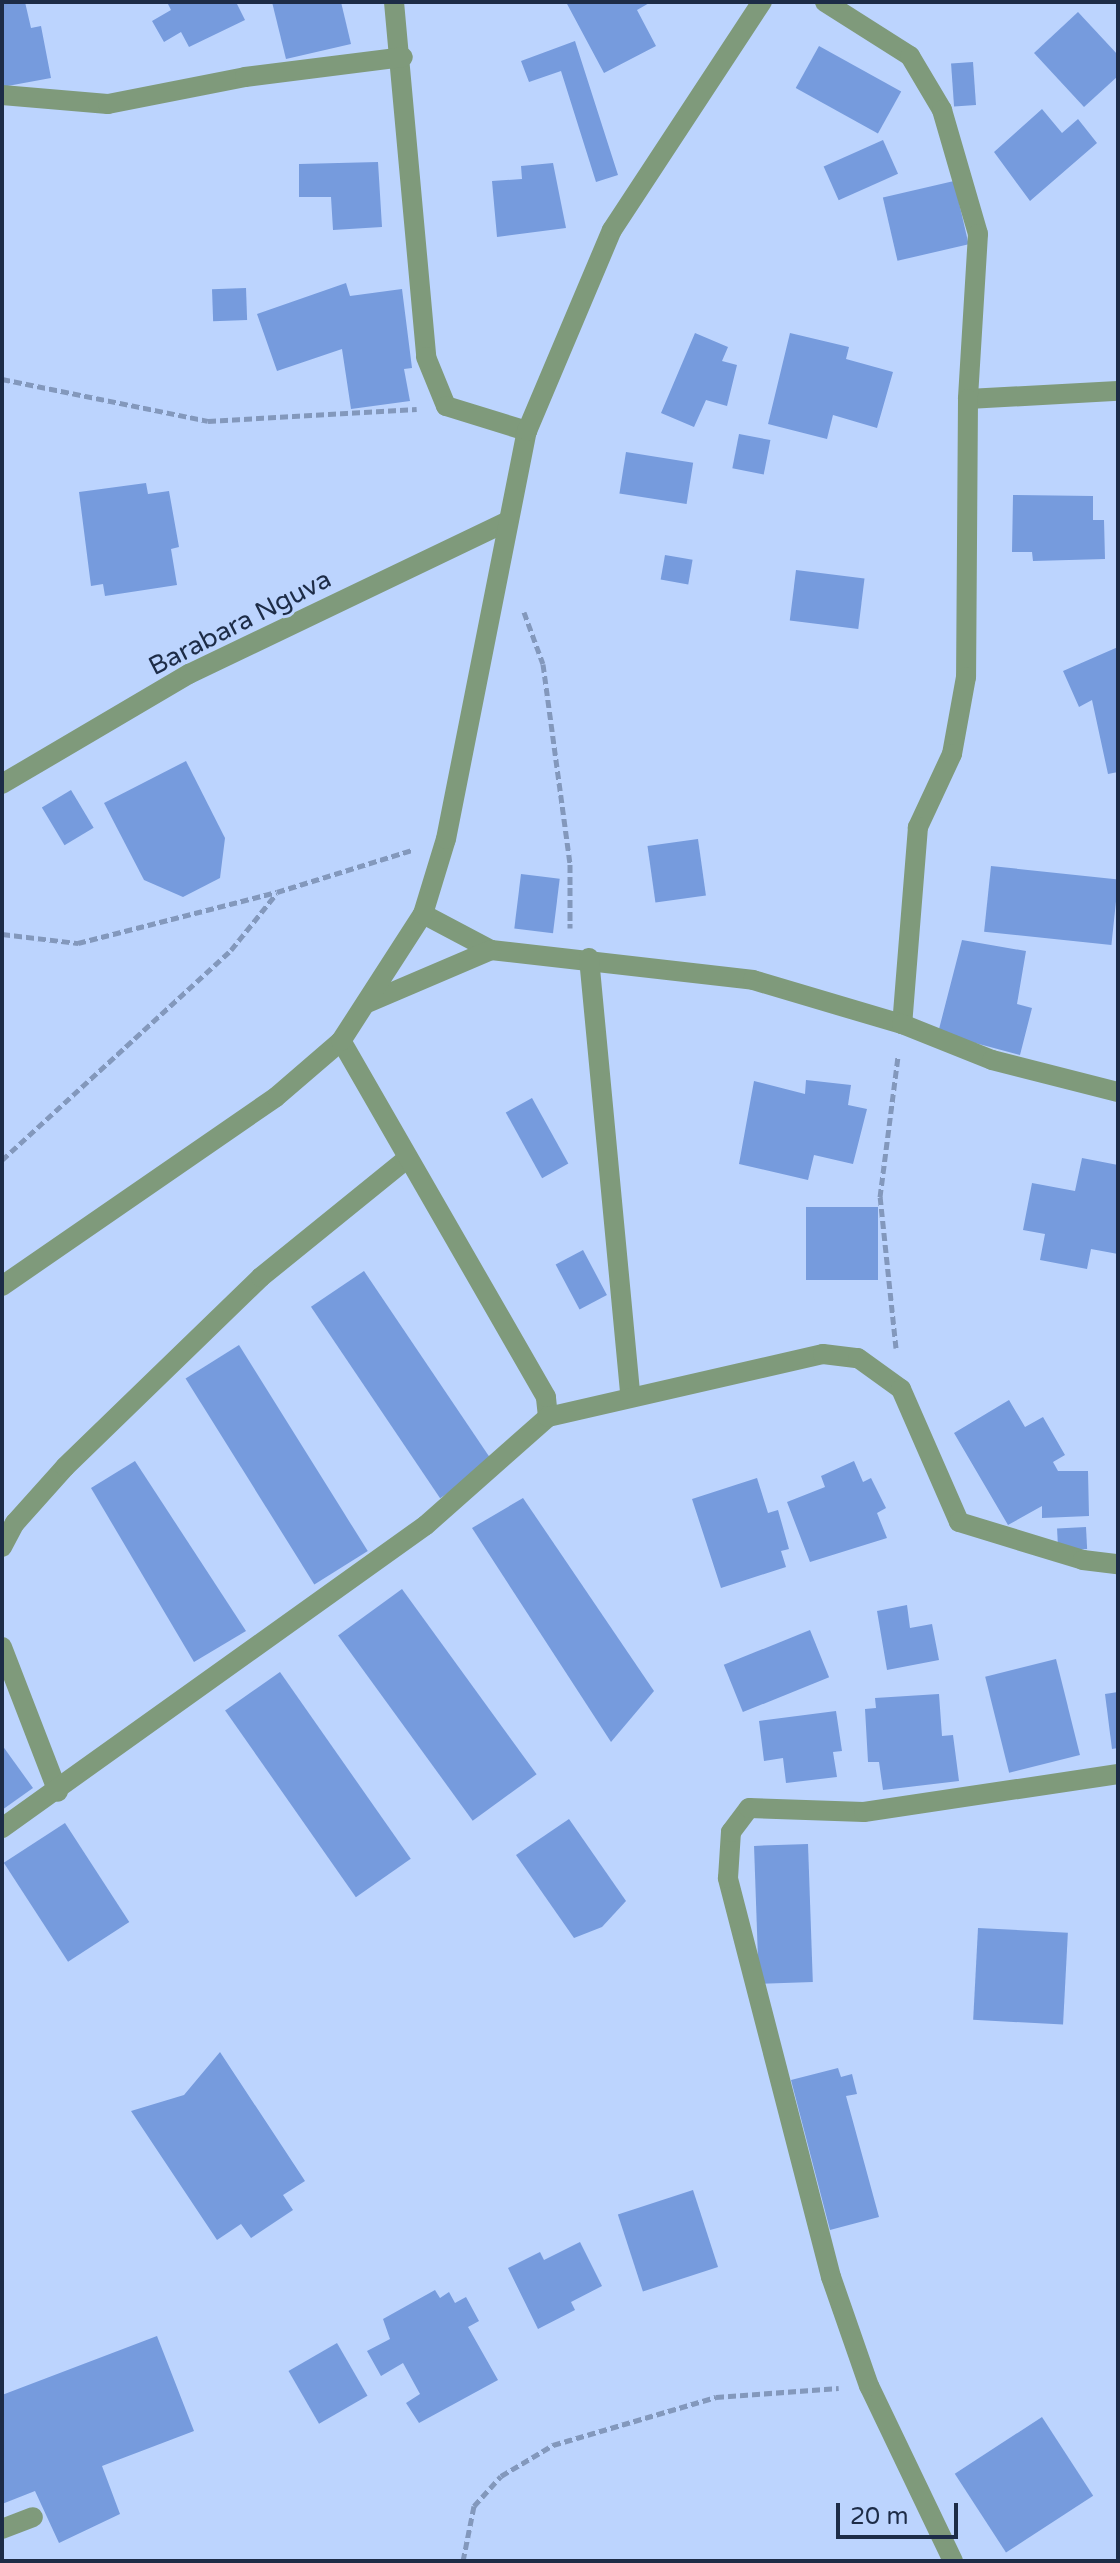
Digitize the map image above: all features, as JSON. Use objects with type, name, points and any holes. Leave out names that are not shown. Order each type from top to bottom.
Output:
[{"type":"street","points":[[394,2],[403,57],[426,357],[446,406],[527,431]]},
{"type":"street","points":[[2,1286],[276,1097],[341,1041],[423,914],[446,839],[527,431],[612,230],[762,2]]},
{"type":"street","points":[[825,2],[910,56],[942,110],[978,234],[968,399],[966,677],[952,754],[918,827],[902,1024]]},
{"type":"street","points":[[2,95],[108,104],[245,77],[403,57]]},
{"type":"street","points":[[968,399],[1118,391]]},
{"type":"street","name":"Barabara Nguva","points":[[2,784],[189,674],[508,521]]},
{"type":"street","points":[[423,914],[491,950],[753,980],[902,1024],[992,1060],[1118,1092]]},
{"type":"street","points":[[367,1003],[491,950]]},
{"type":"street","points":[[579,958],[630,1395]]},
{"type":"street","points":[[341,1041],[546,1397],[548,1417]]},
{"type":"street","points":[[2,1547],[15,1523],[65,1467],[261,1277],[408,1158]]},
{"type":"street","points":[[2,1828],[58,1792],[426,1525],[548,1417],[630,1395],[823,1354],[858,1358],[901,1389],[959,1522],[1083,1560],[1118,1564]]},
{"type":"street","points":[[2,1647],[58,1792]]},
{"type":"street","points":[[953,2561],[869,2386],[831,2277],[728,1878],[731,1832],[749,1808],[864,1812],[1118,1774]]},
{"type":"street","points":[[2,2529],[33,2517]]},
{"type":"path","points":[[2,379],[208,421],[446,406]]},
{"type":"path","points":[[503,555],[543,664],[570,864],[579,958]]},
{"type":"path","points":[[2,934],[78,943],[277,892],[446,839]]},
{"type":"path","points":[[2,1160],[231,950],[277,892]]},
{"type":"path","points":[[901,1389],[880,1197],[902,1024]]},
{"type":"path","points":[[463,2561],[474,2506],[501,2476],[553,2445],[716,2397],[869,2386]]},
{"type":"building","points":[[2,2],[25,2],[31,28],[41,26],[51,78],[2,87]]},
{"type":"building","points":[[167,2],[236,2],[245,20],[189,47],[181,32],[164,42],[152,21],[171,10]]},
{"type":"building","points":[[272,2],[341,2],[351,44],[286,59]]},
{"type":"building","points":[[566,2],[651,2],[637,10],[656,46],[604,73]]},
{"type":"building","points":[[1078,12],[1118,55],[1118,76],[1084,107],[1034,53]]},
{"type":"building","points":[[575,41],[618,175],[596,182],[561,71],[529,82],[521,61]]},
{"type":"building","points":[[819,46],[901,92],[878,134],[796,88]]},
{"type":"building","points":[[973,62],[976,105],[954,106],[951,64]]},
{"type":"building","points":[[1042,109],[1062,133],[1078,119],[1097,143],[1030,201],[994,152]]},
{"type":"building","points":[[883,140],[898,174],[839,200],[824,166]]},
{"type":"building","points":[[378,162],[382,227],[333,230],[331,197],[299,197],[299,164]]},
{"type":"building","points":[[553,163],[566,228],[497,237],[492,181],[522,179],[521,166]]},
{"type":"building","points":[[954,181],[969,244],[897,261],[883,197]]},
{"type":"building","points":[[346,283],[350,296],[402,289],[412,368],[404,369],[410,401],[351,409],[342,349],[277,371],[257,314]]},
{"type":"building","points":[[246,288],[247,320],[213,321],[212,289]]},
{"type":"building","points":[[695,333],[728,347],[722,361],[737,365],[727,406],[706,400],[694,427],[661,413]]},
{"type":"building","points":[[790,333],[849,347],[846,359],[893,372],[877,428],[833,415],[827,439],[768,424]]},
{"type":"building","points":[[739,434],[770,440],[764,474],[732,468]]},
{"type":"building","points":[[626,452],[693,463],[687,504],[619,493]]},
{"type":"building","points":[[146,483],[148,494],[169,491],[179,547],[171,549],[177,585],[105,596],[103,584],[91,586],[79,492]]},
{"type":"building","points":[[1013,495],[1093,496],[1093,520],[1104,520],[1105,559],[1033,561],[1032,552],[1012,552]]},
{"type":"building","points":[[665,555],[693,560],[688,584],[661,580]]},
{"type":"building","points":[[796,570],[864,578],[858,629],[790,621]]},
{"type":"building","points":[[1118,647],[1118,772],[1108,774],[1092,700],[1079,707],[1063,671]]},
{"type":"building","points":[[186,761],[225,838],[220,878],[183,897],[144,880],[104,803]]},
{"type":"building","points":[[71,790],[94,828],[65,845],[42,808]]},
{"type":"building","points":[[698,839],[706,895],[655,903],[647,846]]},
{"type":"building","points":[[991,866],[1118,879],[1111,945],[984,932]]},
{"type":"building","points":[[521,874],[560,879],[553,933],[514,929]]},
{"type":"building","points":[[962,940],[1026,951],[1017,1004],[1032,1008],[1020,1055],[938,1033]]},
{"type":"building","points":[[806,1080],[851,1085],[848,1105],[867,1109],[853,1164],[814,1155],[808,1180],[739,1164],[754,1081],[805,1094]]},
{"type":"building","points":[[532,1098],[568,1164],[542,1178],[506,1113]]},
{"type":"building","points":[[1082,1158],[1118,1165],[1118,1254],[1091,1249],[1087,1269],[1040,1260],[1045,1234],[1023,1230],[1032,1183],[1075,1191]]},
{"type":"building","points":[[806,1207],[878,1207],[878,1280],[806,1280]]},
{"type":"building","points":[[583,1250],[607,1295],[580,1310],[556,1265]]},
{"type":"building","points":[[364,1271],[493,1463],[440,1498],[311,1307]]},
{"type":"building","points":[[239,1345],[368,1551],[314,1584],[186,1378]]},
{"type":"building","points":[[1009,1400],[1025,1427],[1043,1417],[1065,1455],[1053,1462],[1058,1471],[1088,1471],[1089,1516],[1042,1518],[1042,1506],[1008,1525],[954,1433]]},
{"type":"building","points":[[135,1461],[246,1631],[194,1662],[91,1488]]},
{"type":"building","points":[[854,1461],[863,1482],[871,1478],[886,1508],[877,1513],[887,1538],[810,1562],[787,1502],[825,1487],[821,1476]]},
{"type":"building","points":[[757,1478],[768,1513],[778,1510],[789,1549],[781,1551],[786,1567],[721,1588],[692,1499]]},
{"type":"building","points":[[523,1498],[654,1691],[611,1742],[472,1528]]},
{"type":"building","points":[[1086,1527],[1087,1549],[1058,1550],[1057,1529]]},
{"type":"building","points":[[402,1589],[537,1774],[473,1821],[338,1635]]},
{"type":"building","points":[[907,1605],[910,1628],[932,1624],[939,1660],[887,1670],[877,1611]]},
{"type":"building","points":[[810,1630],[829,1677],[743,1712],[724,1665]]},
{"type":"building","points":[[1056,1659],[1080,1755],[1009,1773],[985,1677]]},
{"type":"building","points":[[280,1672],[411,1859],[356,1897],[225,1710]]},
{"type":"building","points":[[1118,1692],[1118,1748],[1112,1749],[1105,1694]]},
{"type":"building","points":[[939,1694],[942,1736],[953,1735],[959,1781],[883,1790],[879,1762],[868,1762],[865,1709],[876,1708],[875,1698]]},
{"type":"building","points":[[836,1711],[842,1751],[833,1752],[837,1777],[786,1783],[783,1758],[764,1761],[759,1721]]},
{"type":"building","points":[[2,1745],[33,1788],[2,1810]]},
{"type":"building","points":[[569,1819],[626,1901],[602,1927],[574,1938],[516,1855]]},
{"type":"building","points":[[65,1823],[129,1922],[68,1962],[4,1863]]},
{"type":"building","points":[[808,1844],[813,1982],[759,1984],[754,1846]]},
{"type":"building","points":[[978,1928],[1068,1933],[1063,2025],[973,2020]]},
{"type":"building","points":[[220,2052],[305,2181],[283,2195],[293,2210],[251,2238],[241,2224],[217,2240],[131,2111],[184,2095]]},
{"type":"building","points":[[838,2068],[841,2077],[852,2074],[857,2094],[846,2096],[879,2217],[830,2230],[791,2080]]},
{"type":"building","points":[[693,2190],[718,2267],[643,2291],[618,2214]]},
{"type":"building","points":[[580,2242],[602,2286],[571,2302],[575,2310],[538,2329],[508,2268],[540,2252],[544,2260]]},
{"type":"building","points":[[435,2290],[440,2298],[449,2292],[455,2303],[466,2297],[479,2321],[468,2327],[498,2380],[419,2423],[406,2403],[420,2394],[403,2363],[381,2376],[367,2351],[390,2339],[383,2319]]},
{"type":"building","points":[[157,2336],[194,2431],[102,2466],[120,2514],[59,2543],[35,2491],[2,2504],[2,2395]]},
{"type":"building","points":[[337,2343],[367,2396],[319,2424],[289,2371]]},
{"type":"building","points":[[1042,2417],[1093,2496],[1006,2552],[955,2474]]}]
